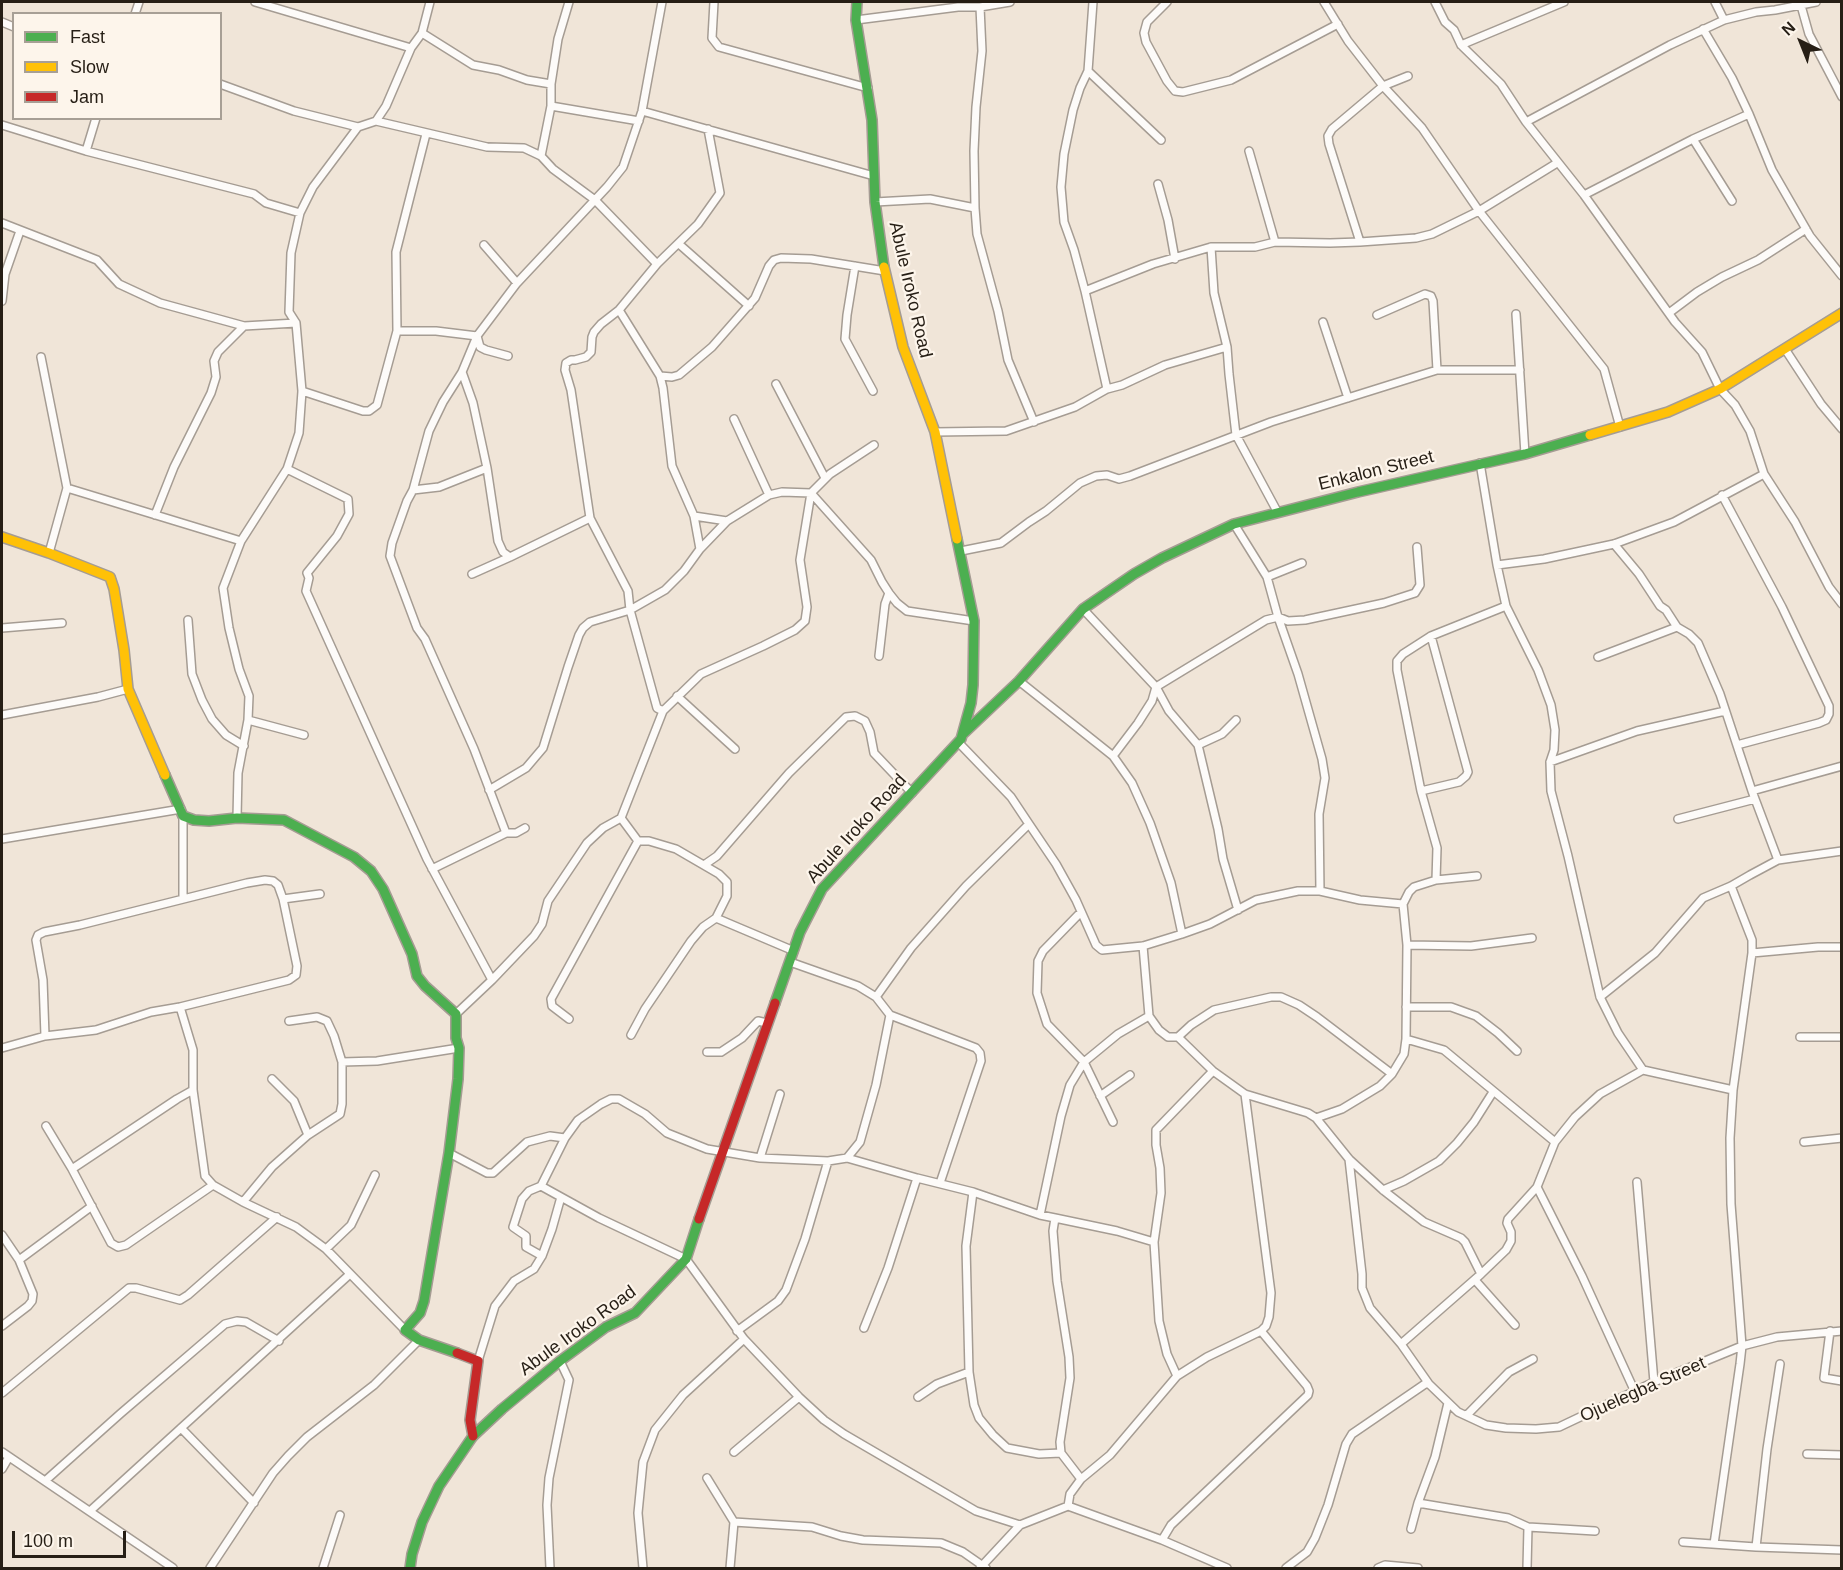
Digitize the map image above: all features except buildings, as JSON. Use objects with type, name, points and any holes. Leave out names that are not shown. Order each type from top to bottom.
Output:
[{"type":"street","points":[[255,2],[411,48]]},
{"type":"street","points":[[376,121],[386,106],[411,48],[422,33],[430,2]]},
{"type":"street","points":[[542,156],[551,106],[551,84],[558,39],[569,2]]},
{"type":"street","points":[[506,833],[474,749],[425,639],[417,628],[390,556],[392,543],[413,490],[429,431],[443,402],[462,372],[477,336],[517,283],[596,200],[623,167],[642,111],[662,2]]},
{"type":"street","points":[[714,2],[712,38],[719,47],[868,88]]},
{"type":"street","name":"Abule Iroko Road","points":[[410,1569],[419,1533],[439,1486],[473,1436],[502,1408],[560,1361],[606,1327],[635,1313],[686,1259],[800,932],[813,904],[822,889],[961,739],[971,703],[973,685],[974,621],[935,432],[903,347],[885,271],[875,202],[872,120],[856,20],[857,2]]},
{"type":"street","points":[[856,20],[957,4],[980,6],[1010,2]]},
{"type":"street","points":[[1093,2],[1088,71],[1073,110],[1064,154],[1061,187],[1064,222],[1085,291],[1107,389]]},
{"type":"street","points":[[1167,2],[1147,22],[1144,33],[1146,42],[1175,91],[1183,92],[1231,80],[1338,24]]},
{"type":"street","points":[[1324,2],[1348,41],[1383,86],[1422,128],[1479,211],[1604,369],[1620,427]]},
{"type":"street","points":[[1435,2],[1461,45],[1501,84],[1526,122],[1584,195],[1669,314],[1702,352],[1720,389],[1736,405],[1750,431],[1764,474],[1795,522],[1829,587],[1842,604]]},
{"type":"street","points":[[1461,45],[1564,2]]},
{"type":"street","points":[[1715,2],[1724,20]]},
{"type":"street","points":[[1526,122],[1702,29],[1724,20],[1756,12],[1816,2]]},
{"type":"street","points":[[1801,3],[1809,34],[1842,97]]},
{"type":"street","points":[[980,6],[982,51],[975,118],[977,234],[998,310],[1008,360],[1034,422]]},
{"type":"street","points":[[1702,29],[1732,78],[1772,170],[1806,229],[1842,276]]},
{"type":"street","points":[[422,33],[473,66],[499,70],[527,80],[551,84]]},
{"type":"street","points":[[1088,71],[1161,140]]},
{"type":"street","points":[[1360,242],[1328,136],[1332,129],[1383,86],[1408,76]]},
{"type":"street","points":[[222,85],[294,111],[358,127],[376,121],[487,147],[524,148],[542,156],[553,169],[596,200],[657,264]]},
{"type":"street","points":[[551,106],[639,121]]},
{"type":"street","points":[[642,111],[874,176]]},
{"type":"street","points":[[1584,195],[1693,139],[1749,114]]},
{"type":"street","points":[[86,151],[95,120]]},
{"type":"street","points":[[2,125],[86,151],[254,194],[266,203],[300,213]]},
{"type":"street","points":[[237,818],[238,773],[248,720],[249,696],[239,669],[229,628],[223,588],[241,541],[287,469],[299,433],[302,391],[296,322],[289,312],[291,253],[300,213],[313,188],[358,127]]},
{"type":"street","points":[[663,711],[657,708],[630,610],[627,591],[590,518],[571,390],[565,370],[566,363],[586,357],[591,352],[594,332],[620,310],[657,264],[698,224],[720,193],[708,129]]},
{"type":"street","points":[[302,391],[363,411],[369,411],[377,405],[397,332],[396,252],[426,134]]},
{"type":"street","points":[[1693,139],[1732,201]]},
{"type":"street","points":[[1249,151],[1275,242]]},
{"type":"street","points":[[1085,291],[1153,264],[1211,247],[1255,247],[1275,242],[1360,242],[1416,238],[1432,234],[1479,211],[1557,162]]},
{"type":"street","points":[[1158,184],[1168,220],[1174,259]]},
{"type":"street","points":[[875,202],[930,199],[975,208]]},
{"type":"street","points":[[2,223],[98,260],[119,284],[160,303],[244,326],[296,322]]},
{"type":"street","points":[[1669,314],[1714,282],[1758,260],[1806,229]]},
{"type":"street","points":[[2,302],[5,274],[20,231]]},
{"type":"street","points":[[679,244],[749,306]]},
{"type":"street","points":[[484,245],[517,283]]},
{"type":"street","points":[[1211,247],[1214,293],[1227,347],[1236,435],[1278,513]]},
{"type":"street","points":[[660,376],[672,377],[691,366],[712,347],[755,298],[774,260],[780,258],[811,259],[885,271]]},
{"type":"street","points":[[855,266],[846,315],[845,339],[873,391]]},
{"type":"street","points":[[1377,315],[1425,294],[1431,297],[1437,370]]},
{"type":"street","points":[[620,310],[660,376],[672,466],[694,516],[700,549]]},
{"type":"street","name":"Enkalon Street","points":[[961,739],[1019,681],[1083,609],[1162,558],[1234,524],[1525,454],[1668,412],[1720,389],[1842,313]]},
{"type":"street","points":[[1516,314],[1525,454]]},
{"type":"street","points":[[1323,322],[1348,398]]},
{"type":"street","points":[[155,515],[174,467],[211,393],[216,377],[214,361],[219,352],[244,326]]},
{"type":"street","points":[[397,332],[436,331],[477,336]]},
{"type":"street","points":[[477,336],[480,347],[508,356]]},
{"type":"street","points":[[935,432],[1006,431],[1075,407],[1107,389],[1122,385],[1165,365],[1227,347]]},
{"type":"street","points":[[1785,349],[1821,404],[1842,429]]},
{"type":"street","points":[[41,357],[67,488],[49,553]]},
{"type":"street","points":[[961,551],[1001,543],[1080,483],[1096,476],[1107,475],[1119,479],[1130,476],[1236,435],[1437,370],[1520,370]]},
{"type":"street","points":[[462,372],[473,403],[487,468],[498,541],[503,552],[510,557]]},
{"type":"street","points":[[776,384],[825,478]]},
{"type":"street","points":[[734,419],[769,495]]},
{"type":"street","points":[[405,1330],[420,1313],[424,1301],[449,1153],[458,1079],[459,1048],[456,1038],[456,1014],[534,936],[542,924],[548,901],[587,843],[603,828],[621,818],[663,711],[676,696],[701,674],[795,630],[805,621],[807,607],[800,560],[811,494],[825,478],[874,445]]},
{"type":"street","points":[[1480,464],[1506,606],[1538,670],[1551,705],[1555,730],[1554,750],[1550,762],[1551,791],[1600,997],[1618,1033],[1643,1070]]},
{"type":"street","points":[[413,490],[439,487],[487,468]]},
{"type":"street","points":[[287,469],[348,499],[349,514],[336,536],[308,573],[306,591],[432,869],[492,980]]},
{"type":"street","points":[[1497,565],[1545,559],[1614,544],[1674,522],[1764,474]]},
{"type":"street","points":[[67,488],[241,541]]},
{"type":"street","points":[[489,790],[526,768],[543,748],[575,646],[584,628],[590,622],[630,610],[665,590],[727,521],[769,495],[782,492],[811,494],[871,560],[882,582],[897,603],[907,610],[974,621]]},
{"type":"street","points":[[1722,495],[1782,607],[1829,706],[1826,720],[1819,723],[1737,745]]},
{"type":"street","points":[[694,516],[727,521]]},
{"type":"street","points":[[472,574],[590,518]]},
{"type":"street","points":[[1234,524],[1267,577],[1322,759],[1325,778],[1319,814],[1320,891]]},
{"type":"street","points":[[2,537],[110,577],[124,650],[128,689],[182,812],[183,899]]},
{"type":"street","points":[[1614,544],[1677,627],[1698,643],[1720,694],[1779,860]]},
{"type":"street","points":[[1113,756],[1152,701],[1156,687],[1266,620],[1278,617],[1288,621],[1305,620],[1384,603],[1414,593],[1420,585],[1417,547]]},
{"type":"street","points":[[1267,577],[1302,563]]},
{"type":"street","points":[[879,656],[884,610],[890,593]]},
{"type":"street","points":[[1436,880],[1437,848],[1421,791],[1397,661],[1403,654],[1431,636],[1506,606]]},
{"type":"street","points":[[1083,609],[1156,687],[1169,711],[1198,745],[1223,859],[1238,910]]},
{"type":"street","points":[[188,620],[192,674],[202,700],[212,718],[226,735],[244,746]]},
{"type":"street","points":[[2,628],[62,623]]},
{"type":"street","points":[[1598,657],[1677,627]]},
{"type":"street","points":[[1421,791],[1459,782],[1468,772],[1431,636]]},
{"type":"street","points":[[1019,681],[1113,756],[1132,783],[1150,823],[1171,883],[1182,934]]},
{"type":"street","points":[[2,715],[128,689]]},
{"type":"street","points":[[676,696],[735,749]]},
{"type":"street","points":[[1550,762],[1637,731],[1725,711]]},
{"type":"street","points":[[704,865],[717,856],[789,773],[846,717],[855,716],[865,721],[870,732],[874,753],[912,793]]},
{"type":"street","points":[[248,720],[304,735]]},
{"type":"street","points":[[1198,745],[1222,735],[1236,720]]},
{"type":"street","points":[[961,739],[1011,797],[1056,864],[1096,945],[1102,950],[1143,945],[1182,934],[1210,924],[1256,900],[1284,893],[1320,891],[1360,900],[1403,904]]},
{"type":"street","points":[[1678,819],[1842,766]]},
{"type":"street","points":[[2,839],[182,812],[194,820],[237,818],[284,820],[354,857],[371,871],[383,889],[412,954],[417,976],[456,1014]]},
{"type":"street","points":[[621,818],[638,841]]},
{"type":"street","points":[[876,997],[919,939],[966,886],[1029,824]]},
{"type":"street","points":[[432,869],[506,833],[516,833],[525,828]]},
{"type":"street","points":[[631,1035],[645,1009],[691,941],[703,927],[716,918],[727,896],[727,882],[719,874],[676,849],[649,841],[638,841]]},
{"type":"street","points":[[569,1019],[552,1006],[550,999],[638,841]]},
{"type":"street","points":[[1600,997],[1654,953],[1703,898],[1779,860],[1842,851]]},
{"type":"street","points":[[717,856],[719,874]]},
{"type":"street","points":[[1316,1118],[1342,1109],[1380,1086],[1392,1074],[1404,1054],[1407,945],[1403,904],[1409,892],[1414,887],[1436,880],[1477,876]]},
{"type":"street","points":[[2,1048],[45,1036],[96,1030],[152,1012],[289,980],[296,975],[297,966],[278,885],[273,881],[265,880],[38,935],[36,940],[42,980],[45,1036]]},
{"type":"street","points":[[1714,1544],[1742,1346],[1731,1204],[1730,1138],[1733,1090],[1752,940],[1731,886]]},
{"type":"street","points":[[283,899],[320,894]]},
{"type":"street","points":[[1081,912],[1043,951],[1038,961],[1038,993],[1047,1024],[1084,1062],[1113,1122]]},
{"type":"street","points":[[716,918],[794,951]]},
{"type":"street","points":[[1407,945],[1471,946],[1532,938]]},
{"type":"street","points":[[1143,945],[1149,1016],[1159,1030],[1168,1037],[1178,1037],[1191,1025],[1214,1010],[1281,997],[1317,1017],[1392,1074]]},
{"type":"street","points":[[1752,953],[1842,947]]},
{"type":"street","points":[[790,962],[858,986],[876,997],[890,1015],[976,1048],[980,1053],[981,1061],[940,1183]]},
{"type":"street","points":[[180,1007],[193,1050],[193,1090],[205,1176],[213,1185],[243,1202],[297,1227],[326,1249],[405,1330],[419,1340],[478,1361]]},
{"type":"street","points":[[1406,1007],[1451,1007],[1476,1016],[1517,1051]]},
{"type":"street","points":[[847,1158],[860,1142],[876,1085],[890,1015]]},
{"type":"street","points":[[1040,1215],[1070,1085],[1084,1062],[1118,1034],[1149,1016]]},
{"type":"street","points":[[243,1202],[272,1167],[308,1135],[340,1114],[342,1062],[327,1021],[317,1017],[289,1021]]},
{"type":"street","points":[[707,1052],[721,1052],[742,1038],[758,1021],[768,1023]]},
{"type":"street","points":[[1178,1037],[1213,1071],[1245,1094],[1308,1113],[1316,1118],[1349,1159],[1383,1190],[1424,1222],[1461,1238],[1478,1277],[1515,1325]]},
{"type":"street","points":[[1800,1037],[1842,1037]]},
{"type":"street","points":[[1406,1039],[1444,1050],[1555,1142]]},
{"type":"street","points":[[342,1062],[377,1061],[459,1048]]},
{"type":"street","points":[[1401,1344],[1506,1250],[1511,1241],[1508,1218],[1537,1187],[1555,1142],[1575,1117],[1600,1094],[1643,1070],[1733,1090]]},
{"type":"street","points":[[1177,1376],[1167,1354],[1159,1322],[1154,1242],[1161,1193],[1161,1168],[1156,1145],[1156,1131],[1213,1071]]},
{"type":"street","points":[[1100,1096],[1130,1075]]},
{"type":"street","points":[[273,1079],[294,1101],[308,1135]]},
{"type":"street","points":[[72,1169],[193,1090]]},
{"type":"street","points":[[1383,1190],[1439,1161],[1474,1122],[1493,1092]]},
{"type":"street","points":[[760,1158],[780,1094]]},
{"type":"street","points":[[1068,1506],[1070,1494],[1081,1479],[1110,1455],[1177,1376],[1207,1357],[1261,1331],[1266,1326],[1271,1293],[1245,1094]]},
{"type":"street","points":[[542,1256],[526,1247],[526,1236],[513,1227],[522,1199],[529,1191],[541,1185],[565,1138],[578,1120],[611,1099],[619,1099],[645,1114],[667,1133],[722,1153],[760,1158],[828,1161],[847,1158],[973,1192],[1040,1215],[1117,1231],[1154,1242]]},
{"type":"street","points":[[46,1126],[72,1169],[111,1243],[118,1247],[126,1245],[213,1185]]},
{"type":"street","points":[[449,1153],[486,1173],[493,1173],[527,1142],[550,1136],[565,1138]]},
{"type":"street","points":[[1804,1142],[1842,1138]]},
{"type":"street","points":[[1349,1159],[1362,1288],[1370,1308],[1401,1344],[1430,1384]]},
{"type":"street","points":[[738,1330],[778,1301],[786,1290],[805,1239],[828,1161]]},
{"type":"street","points":[[326,1249],[351,1225],[375,1175]]},
{"type":"street","points":[[864,1328],[888,1268],[917,1178]]},
{"type":"street","points":[[1637,1182],[1654,1382]]},
{"type":"street","points":[[541,1185],[599,1218],[686,1259],[744,1339],[824,1420],[976,1511],[1020,1525]]},
{"type":"street","points":[[1537,1187],[1582,1276],[1635,1392]]},
{"type":"street","points":[[973,1192],[966,1246],[969,1372],[974,1405],[979,1419],[1007,1448],[1039,1454],[1061,1453]]},
{"type":"street","points":[[473,1436],[470,1420],[478,1361],[495,1306],[514,1281],[534,1269],[542,1256],[561,1197]]},
{"type":"street","points":[[19,1260],[92,1206]]},
{"type":"street","points":[[2,1393],[129,1288],[180,1300],[277,1216]]},
{"type":"street","points":[[1056,1218],[1053,1231],[1057,1281],[1070,1378],[1060,1442],[1061,1453],[1081,1479]]},
{"type":"street","points":[[2,1235],[19,1260],[33,1294],[28,1306],[2,1326]]},
{"type":"street","points":[[90,1511],[350,1274]]},
{"type":"street","points":[[45,1481],[225,1324],[237,1321],[246,1322],[279,1341]]},
{"type":"street","points":[[1162,1540],[1172,1525],[1308,1395],[1307,1386],[1261,1331]]},
{"type":"street","points":[[1830,1331],[1824,1378],[1842,1381]]},
{"type":"street","name":"Ojuelegba Street","points":[[1430,1384],[1458,1412],[1486,1425],[1536,1429],[1559,1426],[1654,1382],[1742,1346],[1777,1336],[1842,1331]]},
{"type":"street","points":[[643,1569],[638,1513],[643,1462],[655,1430],[683,1395],[744,1339]]},
{"type":"street","points":[[210,1569],[273,1473],[288,1456],[307,1437],[374,1385],[419,1340]]},
{"type":"street","points":[[1467,1415],[1509,1372],[1533,1359]]},
{"type":"street","points":[[550,1569],[547,1504],[549,1478],[569,1380],[560,1361]]},
{"type":"street","points":[[1756,1547],[1767,1449],[1780,1364]]},
{"type":"street","points":[[918,1397],[937,1384],[969,1372]]},
{"type":"street","points":[[1286,1569],[1307,1552],[1315,1538],[1328,1505],[1346,1444],[1352,1434],[1425,1384],[1430,1384]]},
{"type":"street","points":[[734,1452],[799,1397]]},
{"type":"street","points":[[1411,1529],[1435,1457],[1448,1403]]},
{"type":"street","points":[[181,1428],[254,1503]]},
{"type":"street","points":[[2,1452],[173,1569]]},
{"type":"street","points":[[1807,1454],[1842,1455]]},
{"type":"street","points":[[2,1469],[9,1457]]},
{"type":"street","points":[[707,1478],[734,1522],[730,1569]]},
{"type":"street","points":[[1418,1503],[1508,1518],[1528,1527],[1595,1531]]},
{"type":"street","points":[[734,1522],[812,1527],[863,1540],[941,1543],[963,1552],[983,1568],[1020,1525],[1068,1506],[1162,1540],[1227,1569]]},
{"type":"street","points":[[323,1569],[340,1515]]},
{"type":"street","points":[[1527,1569],[1528,1527]]},
{"type":"street","points":[[1683,1542],[1842,1550]]},
{"type":"street","points":[[1378,1569],[1385,1565],[1418,1568]]},
{"type":"traffic: fast","points":[[857,2],[856,20],[872,120],[875,202],[884,267]]},
{"type":"traffic: fast","points":[[963,734],[1019,681],[1083,609],[1162,558],[1234,524],[1358,492],[1525,454],[1590,435]]},
{"type":"traffic: fast","points":[[775,1003],[800,932],[822,889],[961,739],[971,703],[973,685],[974,621],[957,539]]},
{"type":"traffic: fast","points":[[165,775],[183,816],[194,820],[209,821],[237,818],[284,820],[354,857],[371,871],[383,889],[412,954],[417,976],[456,1014],[456,1038],[459,1048],[458,1079],[449,1153],[424,1301],[420,1313],[405,1330],[419,1340],[457,1353]]},
{"type":"traffic: fast","points":[[410,1568],[422,1522],[439,1486],[473,1436],[560,1361],[606,1327],[635,1313],[686,1259],[699,1219]]},
{"type":"traffic: slow","points":[[884,267],[903,347],[935,432],[957,539]]},
{"type":"traffic: slow","points":[[1590,435],[1668,412],[1720,389],[1842,313]]},
{"type":"traffic: slow","points":[[2,537],[110,577],[124,650],[128,689],[165,775]]},
{"type":"traffic: jam","points":[[699,1219],[775,1003]]},
{"type":"traffic: jam","points":[[457,1353],[478,1361],[470,1420],[473,1436]]}]
